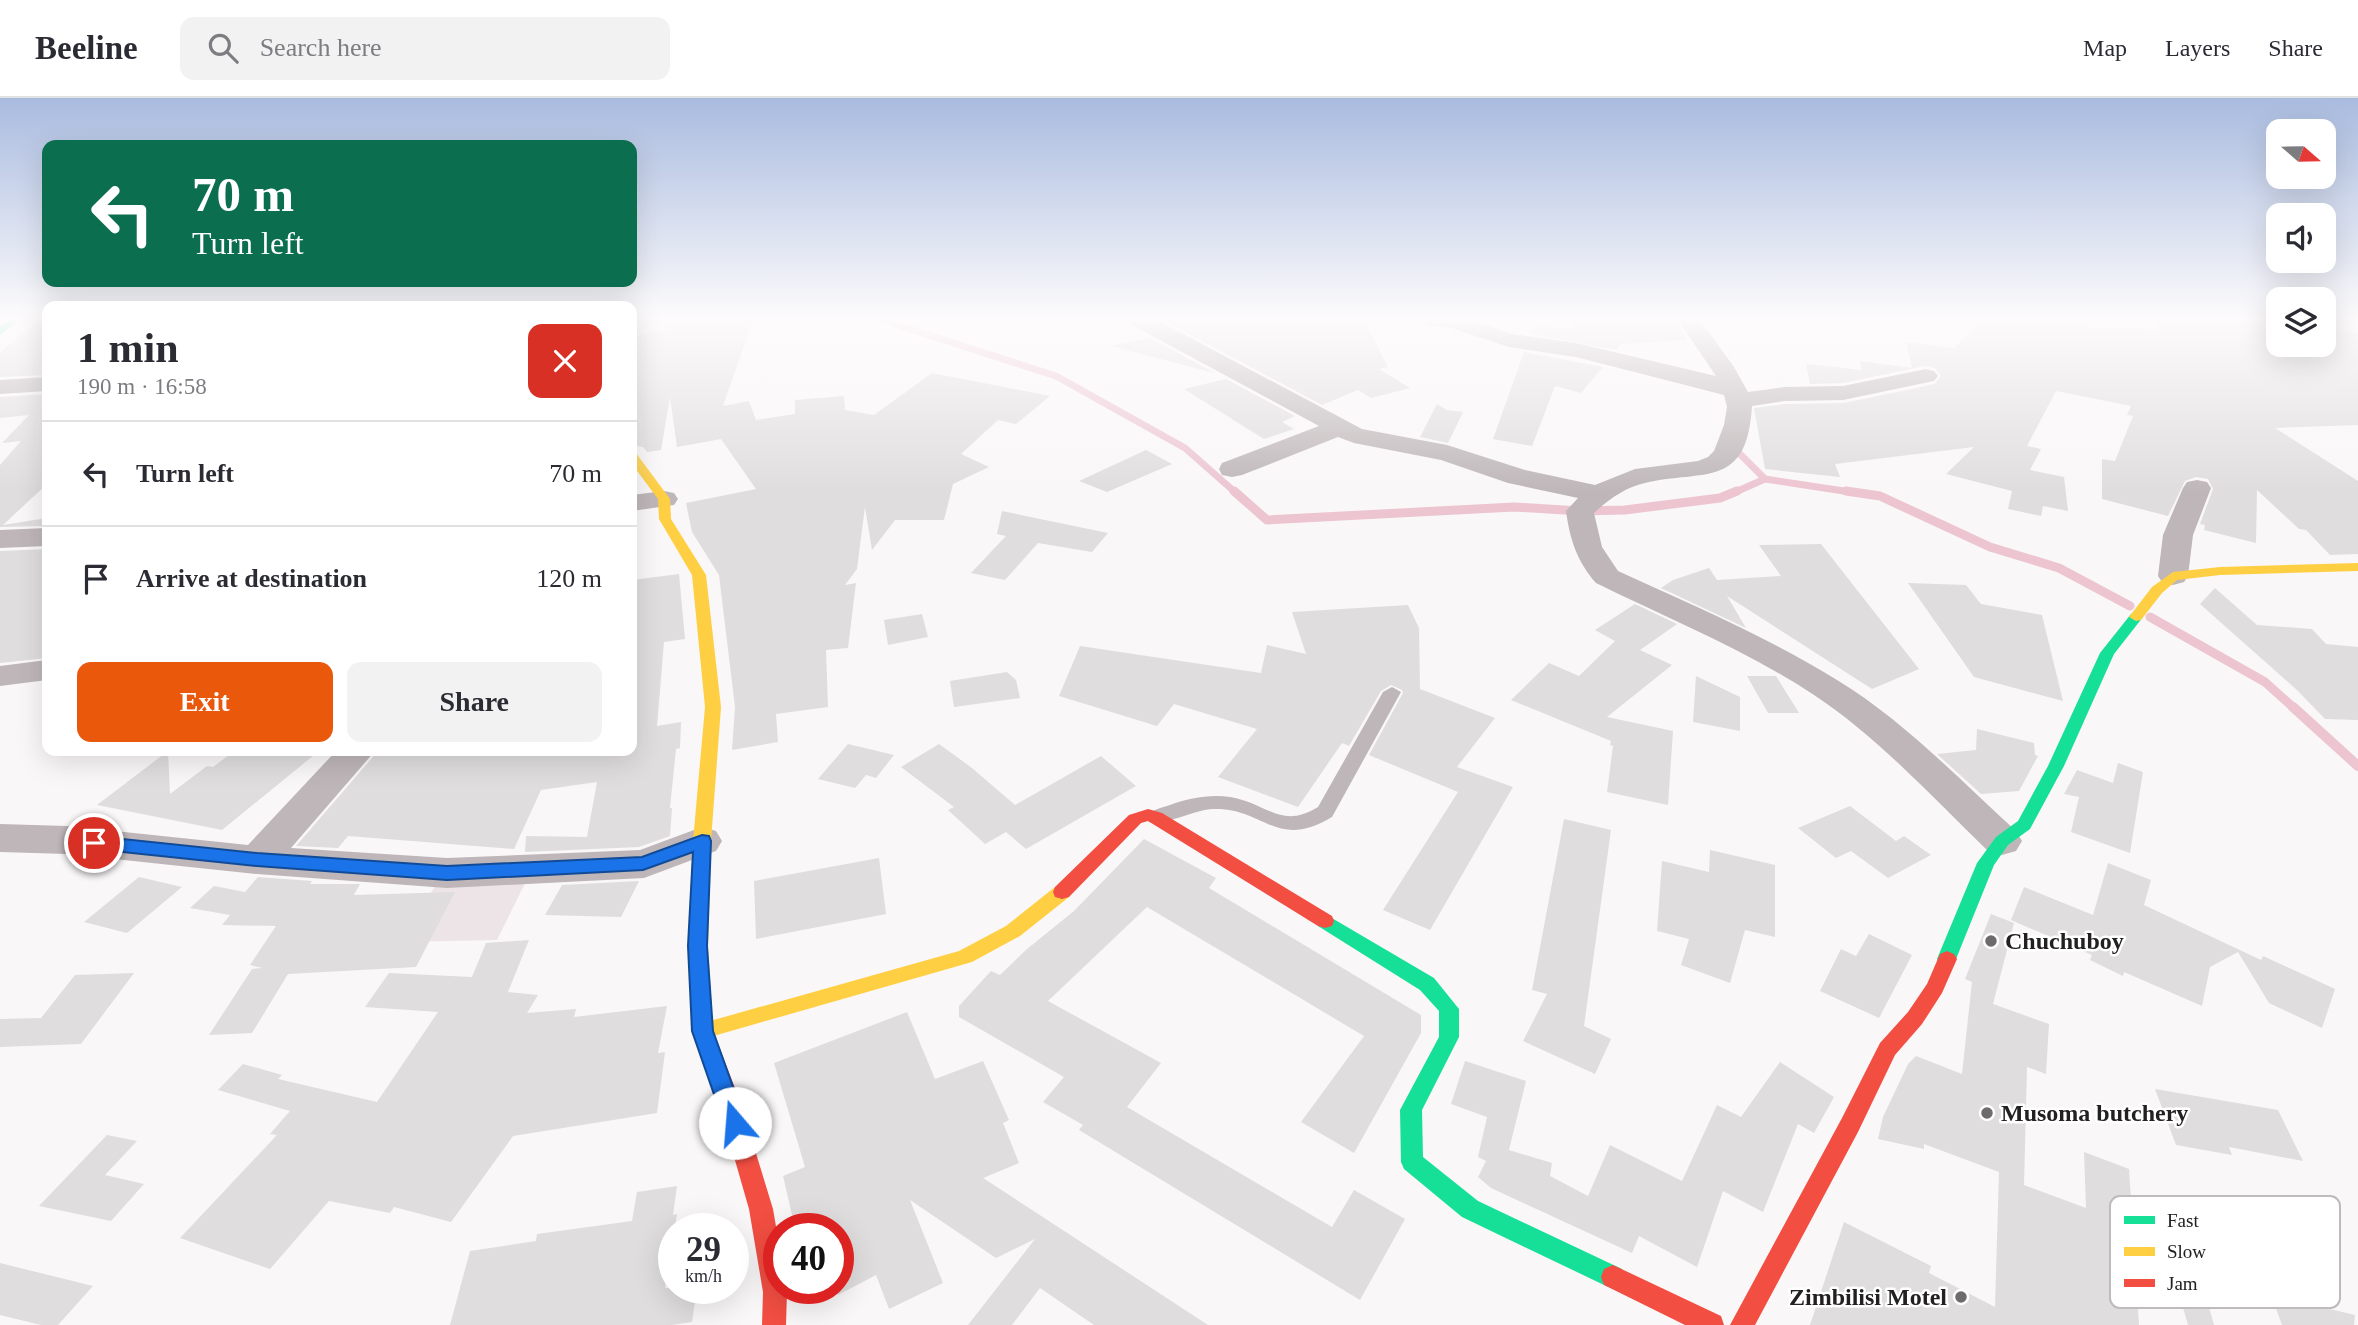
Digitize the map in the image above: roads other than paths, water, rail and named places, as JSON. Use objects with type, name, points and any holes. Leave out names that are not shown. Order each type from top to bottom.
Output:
[{"type":"street","points":[[1245,377],[1354,435],[1447,453],[1518,477],[1597,494]]},
{"type":"street","points":[[1691,377],[1737,395],[1843,393],[1920,377]]},
{"type":"street","points":[[1727,377],[1737,395],[1734,434],[1726,457],[1713,465],[1661,471],[1618,482],[1597,494],[1580,511],[1586,549],[1595,565],[1607,577],[1765,652],[1827,688],[1890,736],[2002,841]]},
{"type":"street","points":[[0,387],[42,384]]},
{"type":"street","points":[[1233,469],[1338,428]]},
{"type":"street","points":[[637,463],[664,499],[665,519],[699,575],[713,707],[702,841],[698,946],[703,1031],[729,1101],[761,1209],[775,1292],[774,1325]]},
{"type":"street","points":[[2173,576],[2178,535],[2197,488]]},
{"type":"street","points":[[637,502],[664,499]]},
{"type":"street","points":[[0,540],[42,537]]},
{"type":"street","points":[[703,1031],[863,987],[987,948],[1052,901],[1135,819],[1148,815],[1156,817],[1427,985],[1449,1009],[1449,1037],[1411,1110],[1412,1162],[1470,1209],[1738,1323],[1850,1125],[1887,1049],[1915,1018],[1935,987],[1986,863],[2002,841],[2024,825],[2056,766],[2107,653],[2157,590],[2173,576],[2220,570],[2358,567]]},
{"type":"street","points":[[0,676],[42,671]]},
{"type":"street","points":[[257,860],[352,756]]},
{"type":"street","points":[[0,838],[67,840],[257,860],[447,873],[643,864],[702,841]]},
{"type":"lane","points":[[1156,817],[1198,802],[1233,804],[1265,818],[1294,825],[1311,823],[1325,812],[1392,692]]},
{"type":"waterway","points":[[1058,377],[1185,448],[1236,493]]},
{"type":"waterway","points":[[1740,443],[1738,452],[1765,479]]},
{"type":"waterway","points":[[1733,493],[1765,479]]},
{"type":"waterway","points":[[1765,479],[1857,493]]},
{"type":"waterway","points":[[1234,491],[1267,520],[1514,507],[1580,511],[1625,510],[1720,498],[1737,491]]},
{"type":"waterway","points":[[1846,491],[1880,496],[1990,547],[2059,568],[2130,606]]},
{"type":"waterway","points":[[2150,617],[2265,682],[2295,709]]},
{"type":"waterway","points":[[2293,707],[2358,766]]},
{"type":"place","name":"Chuchuboy","points":[[1991,941]]},
{"type":"place","name":"Musoma butchery","points":[[1987,1113]]},
{"type":"place","name":"Zimbilisi Motel","points":[[1961,1297]]}]
